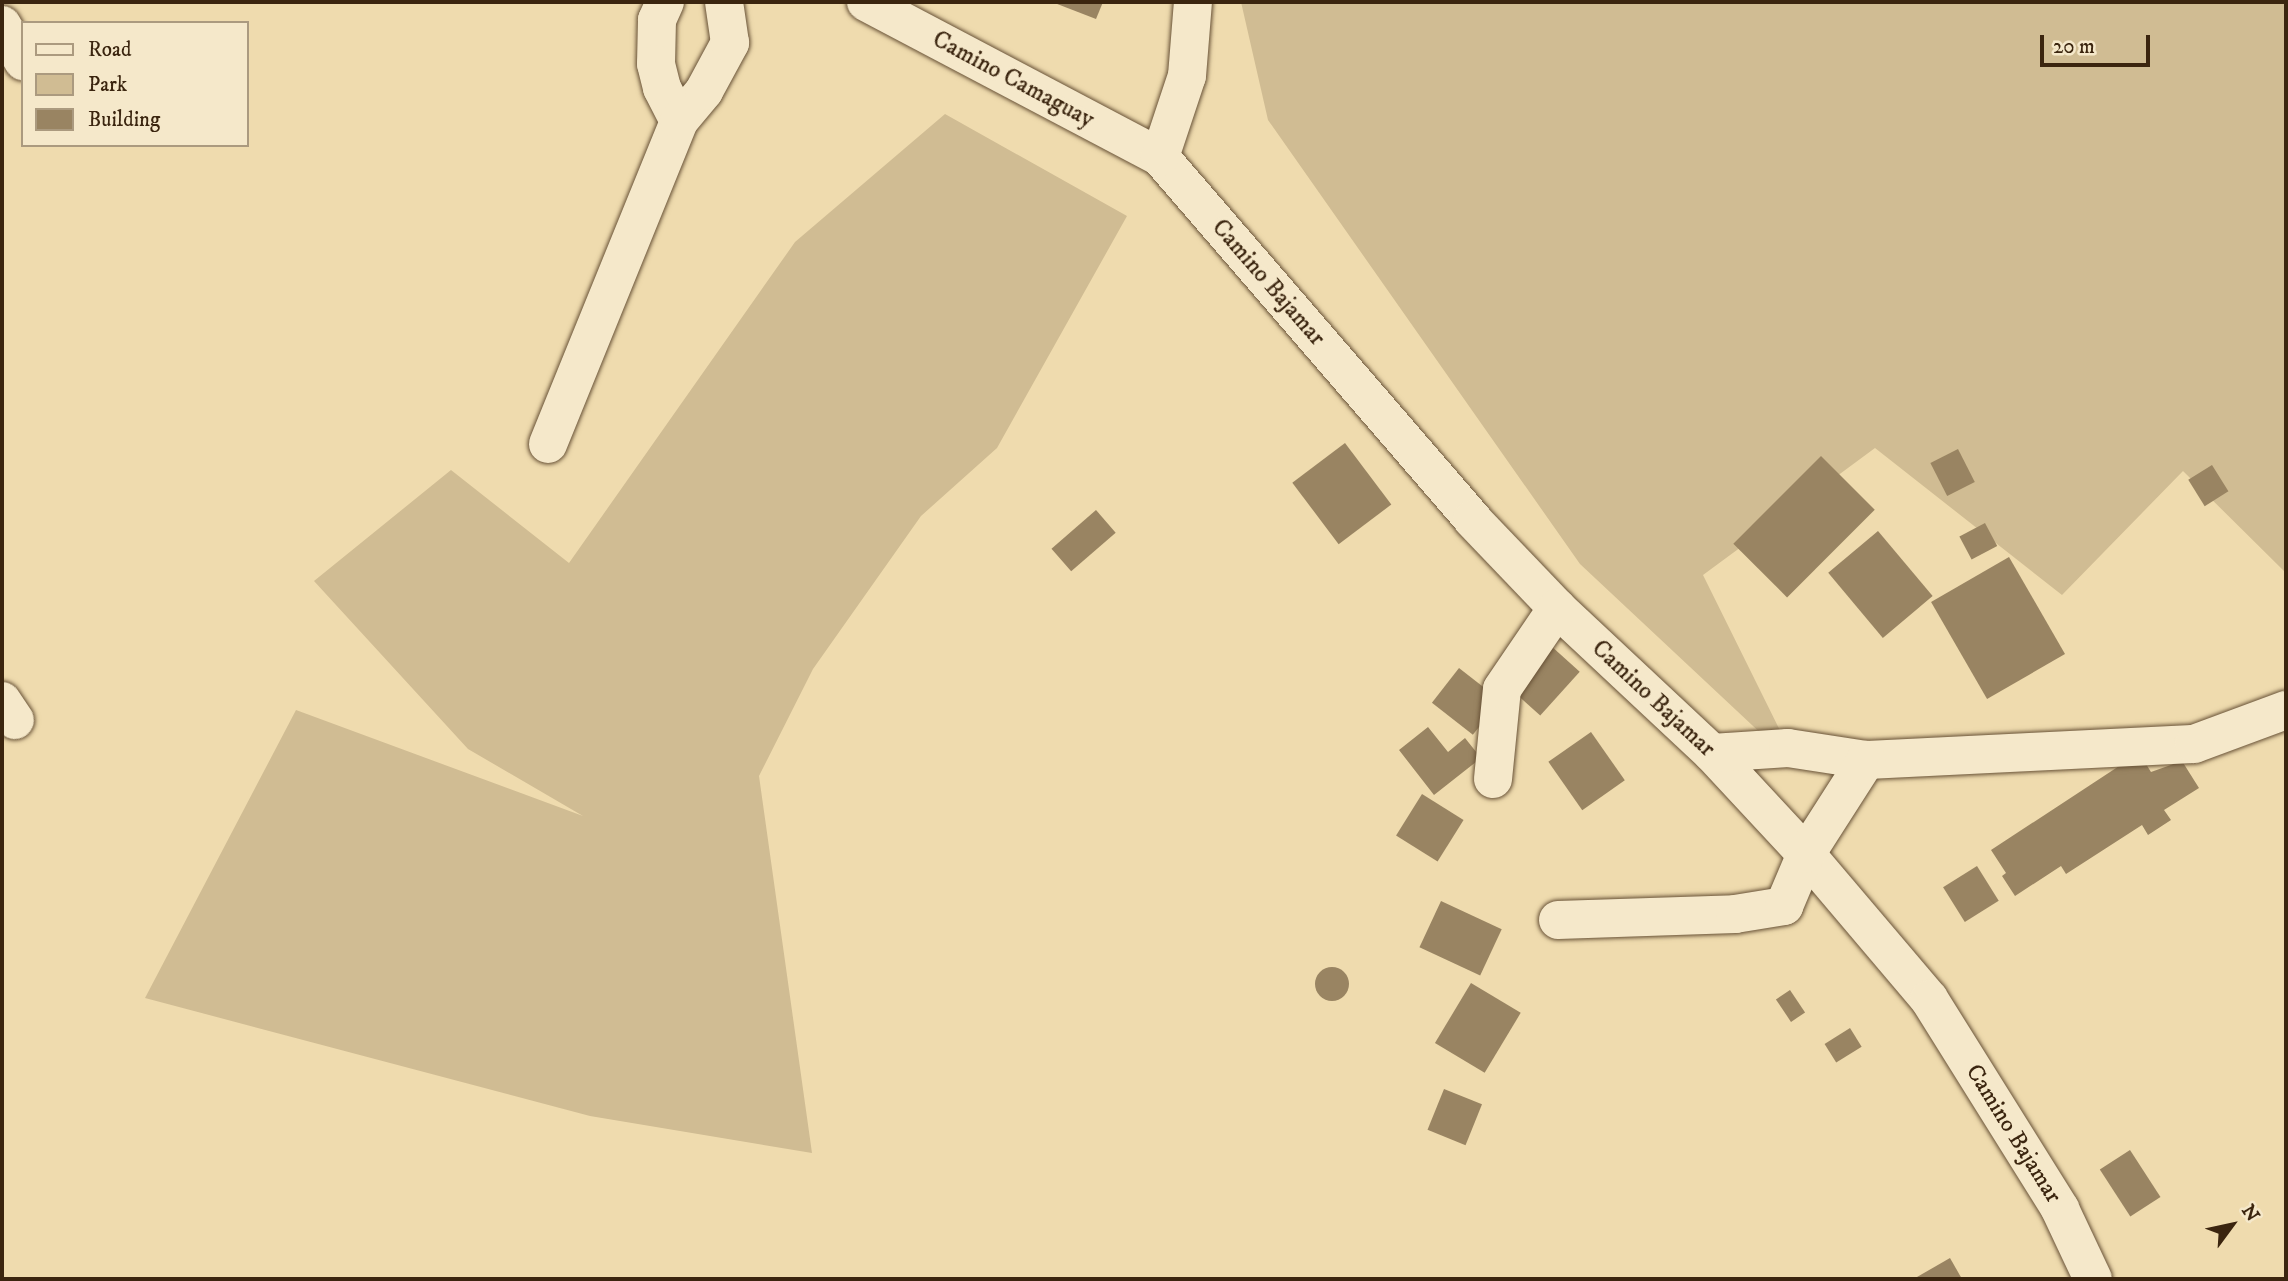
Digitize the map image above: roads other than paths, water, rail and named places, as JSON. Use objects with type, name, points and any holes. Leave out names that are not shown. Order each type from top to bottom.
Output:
[{"type":"street","points":[[665,2],[657,20],[656,64],[662,88],[679,121]]},
{"type":"street","points":[[548,444],[679,121],[704,91],[730,43],[724,2]]},
{"type":"street","name":"Camino Camaguay","points":[[866,2],[1160,157]]},
{"type":"street","points":[[1160,157],[1187,76],[1193,2]]},
{"type":"street","points":[[2,25],[21,58]]},
{"type":"street","name":"Camino Bajamar","points":[[1160,157],[1472,519],[1556,608],[1712,753],[1806,854],[1929,999],[2060,1209],[2093,1279]]},
{"type":"street","points":[[1493,779],[1502,690],[1556,608]]},
{"type":"street","points":[[1712,753],[1788,748],[1866,760],[2194,744],[2286,710]]},
{"type":"street","points":[[1558,920],[1735,915],[1784,906],[1806,854],[1866,760]]}]
